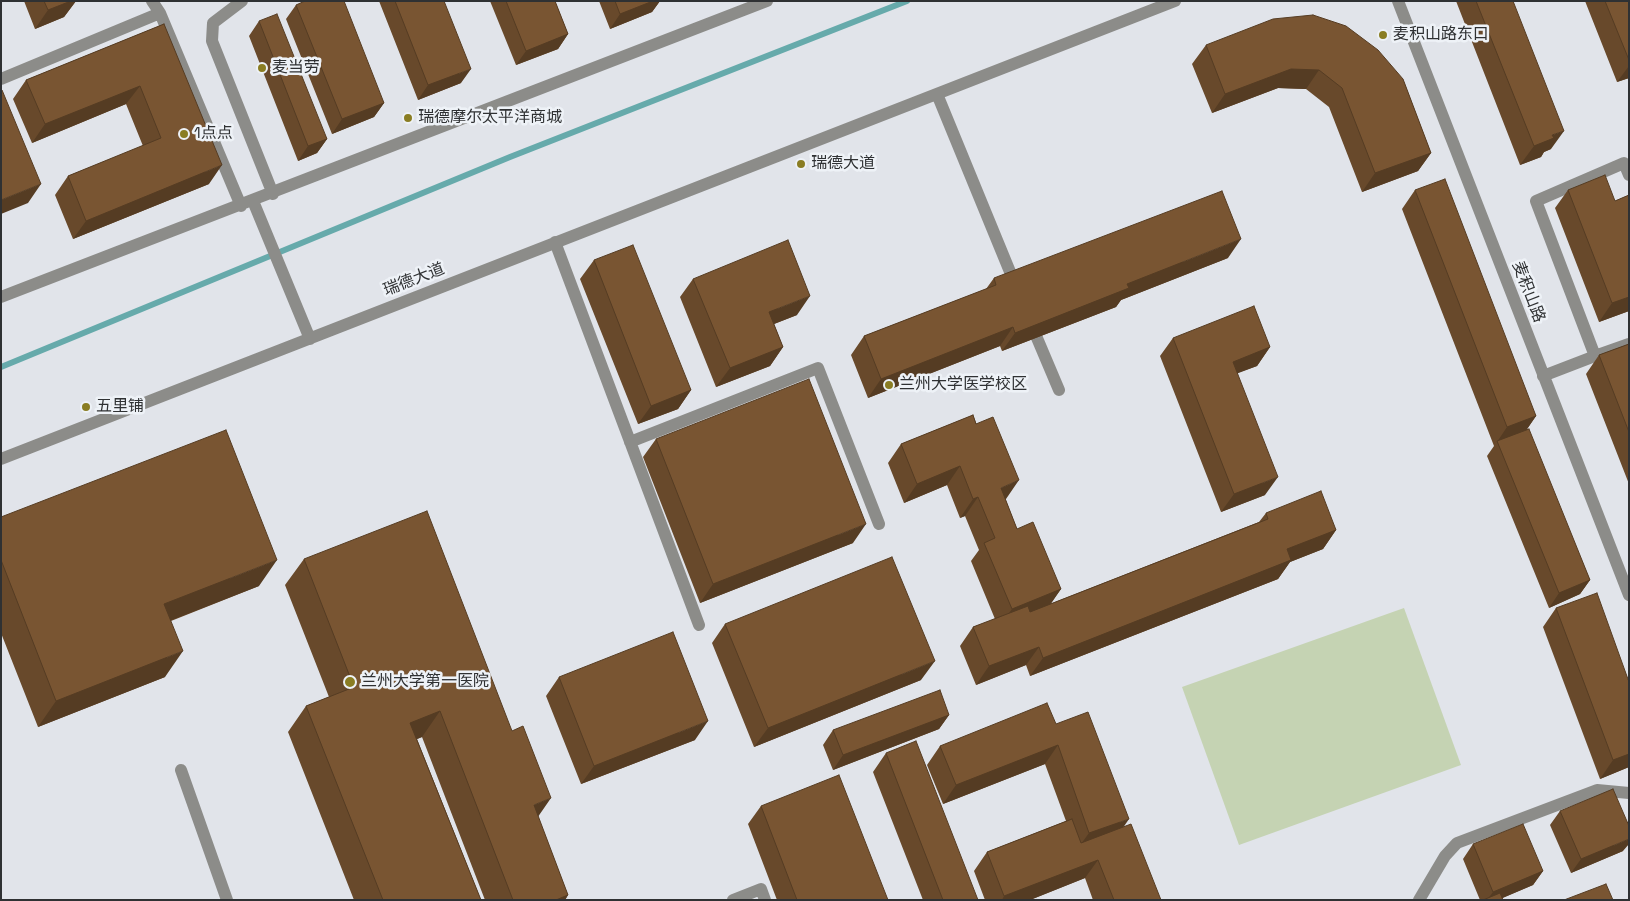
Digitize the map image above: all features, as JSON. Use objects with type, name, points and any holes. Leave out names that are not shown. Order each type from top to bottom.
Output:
[{"type":"street","points":[[152,1],[160,13],[247,204],[264,228],[310,339]]},
{"type":"street","points":[[1,297],[273,194],[767,1]]},
{"type":"street","name":"瑞德大道","points":[[1,459],[1175,1]]},
{"type":"street","name":"麦积山路","points":[[1398,1],[1629,595]]},
{"type":"street","points":[[241,2],[213,23],[212,42],[273,194]]},
{"type":"street","points":[[1,78],[160,13]]},
{"type":"street","points":[[937,94],[1015,284]]},
{"type":"street","points":[[1595,356],[1536,201],[1624,163],[1629,175]]},
{"type":"street","points":[[555,242],[698,625]]},
{"type":"street","points":[[1037,338],[1059,390]]},
{"type":"street","points":[[1544,376],[1629,344]]},
{"type":"street","points":[[630,442],[818,368],[879,524]]},
{"type":"street","points":[[181,770],[227,900]]},
{"type":"street","points":[[1419,900],[1445,856],[1457,843],[1597,790],[1629,793]]},
{"type":"street","points":[[733,900],[761,889],[765,900]]},
{"type":"green space","points":[[1404,608],[1461,765],[1239,845],[1182,687]]},
{"type":"building","points":[[44,1],[71,1],[48,10]]},
{"type":"building","points":[[305,1],[344,1],[384,103],[342,119],[296,5]]},
{"type":"building","points":[[395,1],[444,1],[471,69],[428,85]]},
{"type":"building","points":[[506,1],[555,1],[568,34],[526,51]]},
{"type":"building","points":[[615,1],[653,1],[620,14]]},
{"type":"building","points":[[1476,1],[1513,1],[1564,131],[1552,135],[1554,138],[1534,146]]},
{"type":"building","points":[[1605,1],[1629,1],[1629,60]]},
{"type":"building","points":[[277,14],[327,139],[308,146],[259,21]]},
{"type":"building","points":[[1313,15],[1346,26],[1378,50],[1403,79],[1431,153],[1375,173],[1342,88],[1319,70],[1291,69],[1225,94],[1206,45],[1273,19]]},
{"type":"building","points":[[164,24],[222,165],[86,221],[68,176],[161,138],[140,86],[45,124],[26,80]]},
{"type":"building","points":[[1,90],[41,184],[1,200]]},
{"type":"building","points":[[1605,175],[1615,201],[1629,195],[1629,297],[1612,303],[1568,190]]},
{"type":"building","points":[[1445,179],[1536,416],[1507,427],[1415,190]]},
{"type":"building","points":[[1222,191],[1241,239],[1127,284],[1129,288],[1015,333],[1013,327],[881,379],[864,336],[996,285],[994,278]]},
{"type":"building","points":[[788,240],[810,296],[769,312],[783,347],[730,368],[693,279]]},
{"type":"building","points":[[633,245],[691,390],[651,406],[594,260]]},
{"type":"building","points":[[1254,306],[1270,347],[1233,362],[1278,477],[1234,494],[1173,338]]},
{"type":"building","points":[[1629,344],[1629,432],[1599,355]]},
{"type":"building","points":[[809,379],[866,524],[713,584],[656,439]]},
{"type":"building","points":[[973,415],[976,424],[993,417],[1019,480],[1001,488],[1017,529],[1033,522],[1061,589],[1012,609],[984,543],[995,538],[978,497],[973,499],[960,466],[917,484],[901,444]]},
{"type":"building","points":[[1529,429],[1590,580],[1559,593],[1497,441]]},
{"type":"building","points":[[226,430],[277,560],[164,604],[183,651],[56,701],[1,560],[1,517]]},
{"type":"building","points":[[1321,491],[1336,530],[1287,549],[1291,560],[1043,658],[1039,647],[989,666],[973,627],[1028,606],[1030,612],[1268,519],[1266,513]]},
{"type":"building","points":[[427,511],[512,731],[523,726],[551,798],[534,805],[568,895],[556,900],[513,900],[440,711],[410,723],[481,900],[383,900],[306,706],[354,687],[304,559]]},
{"type":"building","points":[[892,557],[935,661],[768,728],[725,624]]},
{"type":"building","points":[[1597,593],[1629,682],[1629,754],[1613,760],[1556,608]]},
{"type":"building","points":[[673,632],[708,721],[594,766],[559,677]]},
{"type":"building","points":[[940,690],[949,715],[843,755],[833,730]]},
{"type":"building","points":[[1047,703],[1056,724],[1088,712],[1129,819],[1089,833],[1058,745],[956,785],[940,746]]},
{"type":"building","points":[[916,741],[978,900],[943,900],[886,753]]},
{"type":"building","points":[[839,775],[888,900],[797,900],[761,806]]},
{"type":"building","points":[[1613,789],[1629,826],[1629,839],[1581,859],[1560,811]]},
{"type":"building","points":[[1072,819],[1081,843],[1131,824],[1161,900],[1114,900],[1098,860],[1004,896],[987,852]]},
{"type":"building","points":[[1523,824],[1543,871],[1493,892],[1473,844]]},
{"type":"building","points":[[1606,884],[1613,900],[1564,900]]},
{"type":"building","points":[[1500,893],[1503,900],[1483,900]]},
{"type":"waterway","points":[[1,367],[510,157],[907,1]]},
{"type":"place","name":"麦积山路东口","points":[[1383,35]]},
{"type":"place","name":"麦当劳","points":[[262,68]]},
{"type":"place","name":"瑞德摩尔太平洋商城","points":[[408,118]]},
{"type":"place","name":"1点点","points":[[184,134]]},
{"type":"place","name":"瑞德大道","points":[[801,164]]},
{"type":"place","name":"兰州大学医学校区","points":[[889,385]]},
{"type":"place","name":"五里铺","points":[[86,407]]},
{"type":"place","name":"兰州大学第一医院","points":[[350,682]]}]
